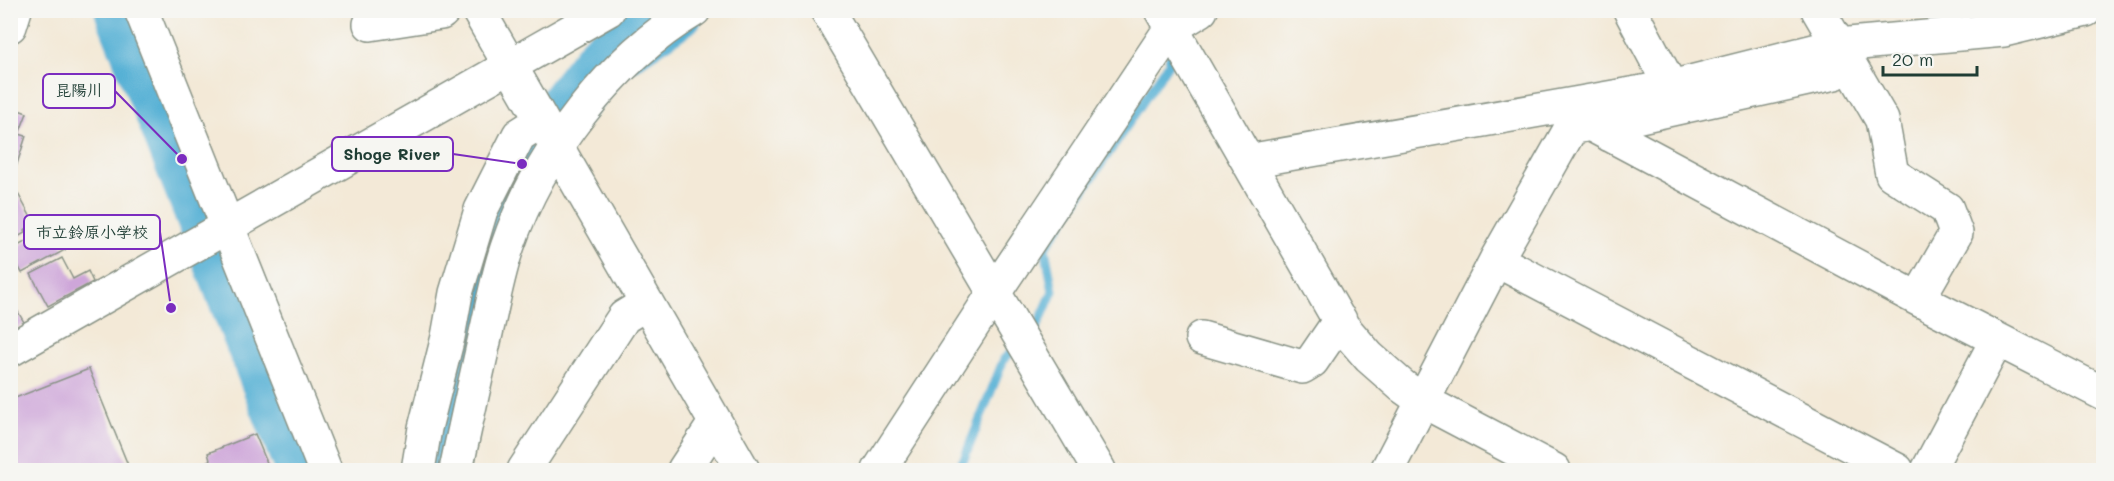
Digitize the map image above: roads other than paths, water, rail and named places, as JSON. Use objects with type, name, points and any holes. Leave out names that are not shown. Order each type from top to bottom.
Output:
[{"type":"street","points":[[10,26],[15,10]]},
{"type":"street","points":[[141,10],[216,232],[325,471]]},
{"type":"street","points":[[370,24],[441,13],[444,10]]},
{"type":"street","points":[[478,10],[743,471]]},
{"type":"street","points":[[10,350],[608,10]]},
{"type":"street","points":[[418,471],[425,428],[443,358],[456,293],[481,210],[519,135],[549,134],[578,116],[622,66],[694,10]]},
{"type":"street","points":[[827,10],[1096,469]]},
{"type":"street","points":[[879,471],[1166,19],[1202,10]]},
{"type":"street","points":[[1630,10],[1671,87]]},
{"type":"street","points":[[1818,10],[1882,120],[1892,174],[1947,209],[1956,233],[1918,299]]},
{"type":"street","points":[[1248,161],[1671,87],[1843,53],[2004,30],[2086,10]]},
{"type":"street","points":[[1166,19],[1340,320],[1369,357],[1402,387],[1423,401],[1554,471]]},
{"type":"street","points":[[1610,135],[1617,121],[1835,73],[1843,53]]},
{"type":"street","points":[[1387,471],[1496,260],[1570,128],[1590,124],[1918,299],[2103,394]]},
{"type":"street","points":[[456,471],[507,245],[537,179],[549,134]]},
{"type":"street","points":[[1496,260],[1897,471]]},
{"type":"street","points":[[524,471],[624,316],[646,303]]},
{"type":"street","points":[[1202,338],[1302,367],[1312,362],[1340,320]]},
{"type":"street","points":[[1928,471],[1997,340]]},
{"type":"street","points":[[684,471],[715,423]]},
{"type":"waterway","points":[[123,10],[304,470]]},
{"type":"waterway","points":[[439,470],[481,278],[522,164],[604,58],[676,10]]},
{"type":"waterway","points":[[957,470],[964,459],[1004,359],[1036,330],[1053,291],[1045,248],[1169,63],[1171,50]]},
{"type":"place","name":"昆陽川","points":[[182,159]]},
{"type":"place","name":"Shoge River","points":[[522,164]]},
{"type":"place","name":"市立鈴原小学校","points":[[171,308]]}]
